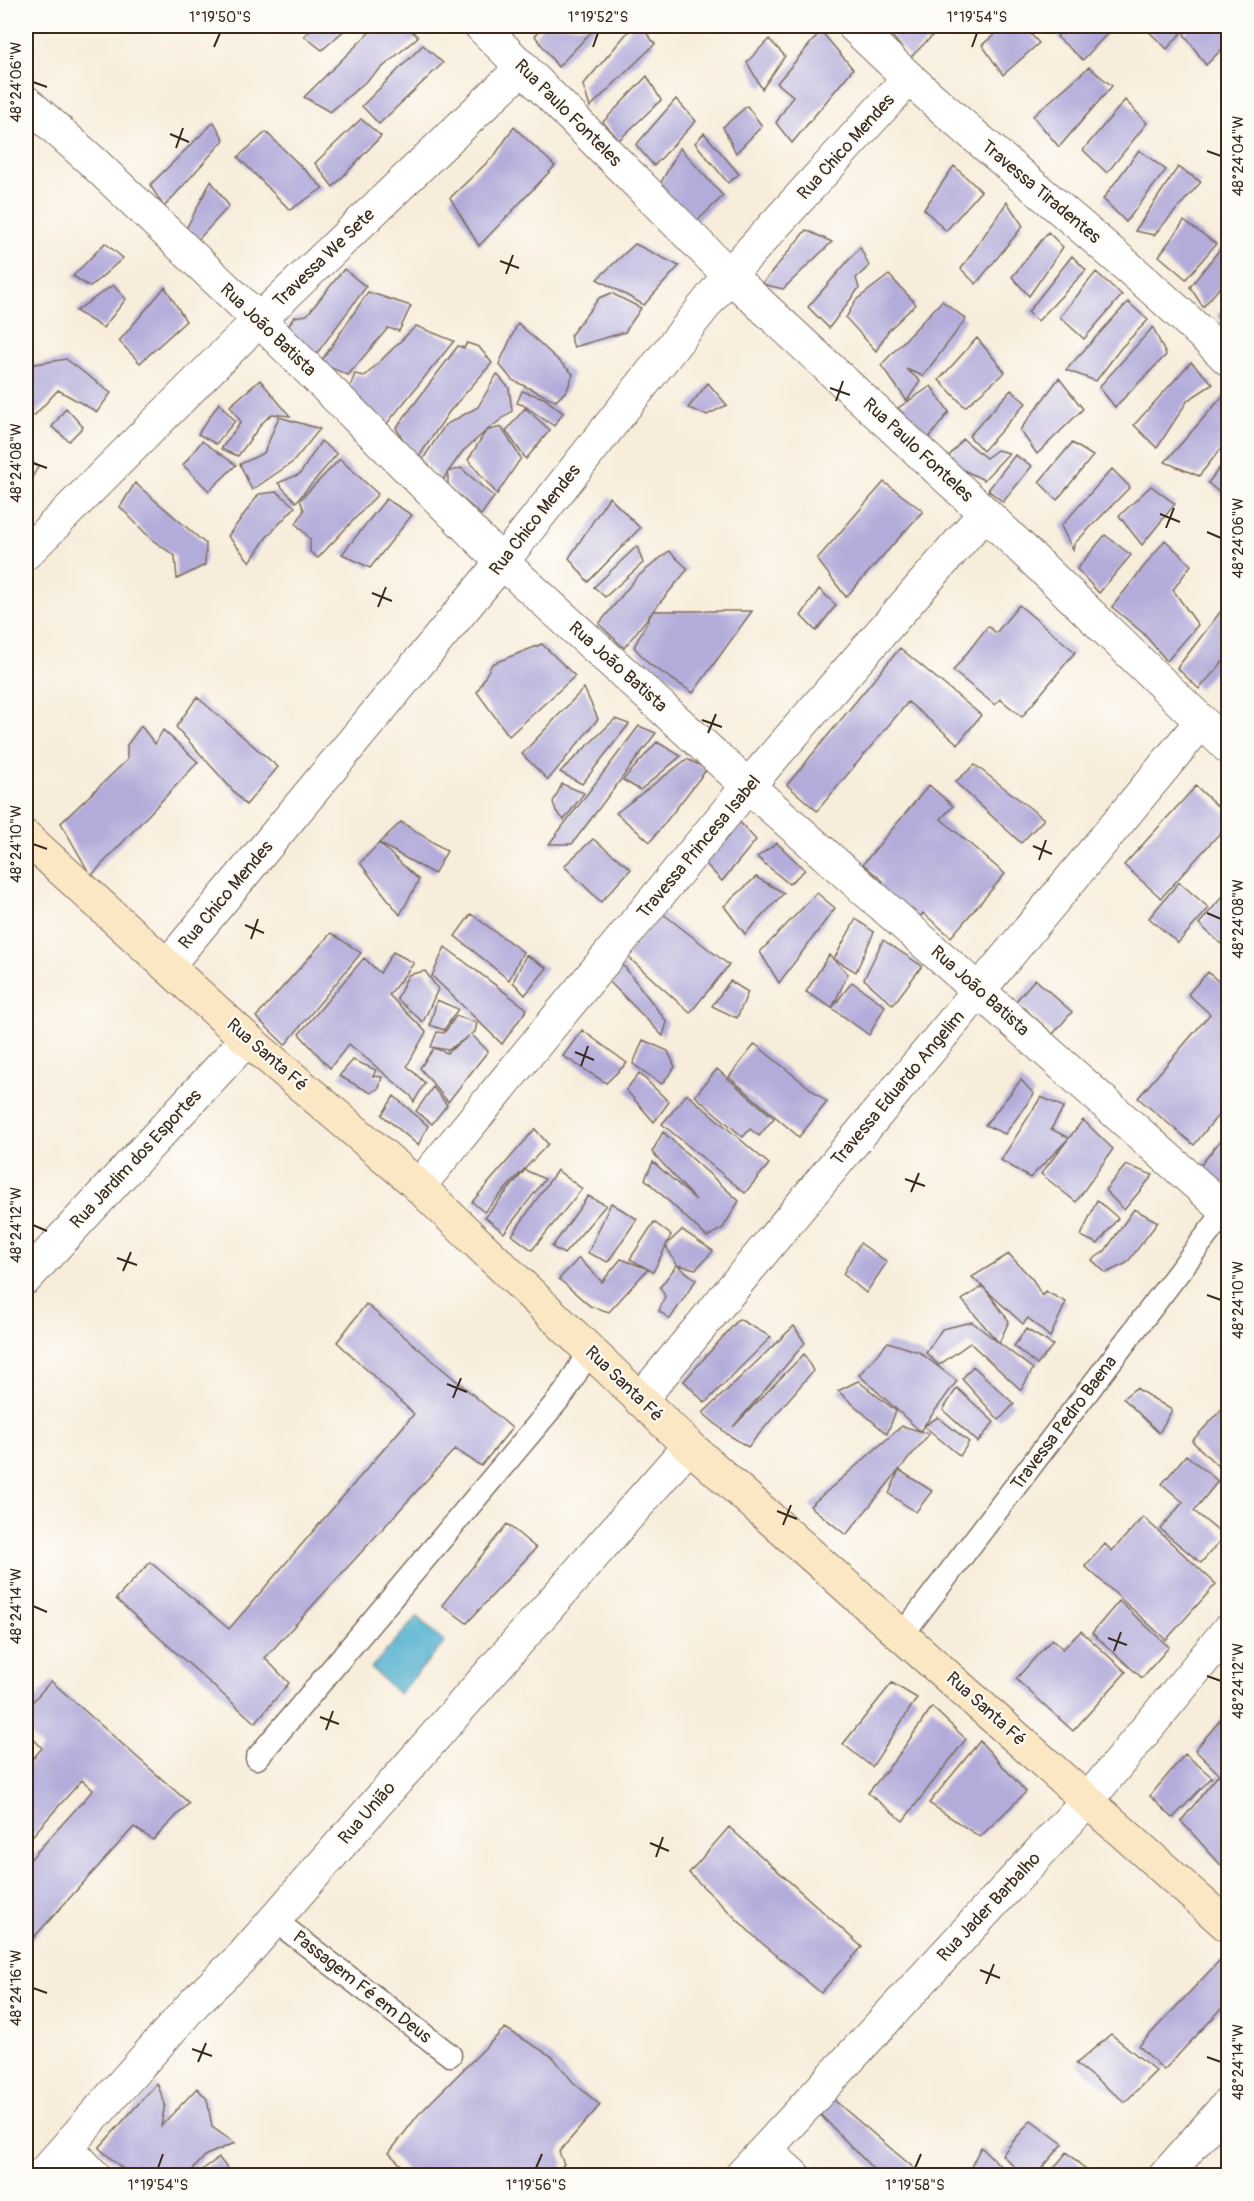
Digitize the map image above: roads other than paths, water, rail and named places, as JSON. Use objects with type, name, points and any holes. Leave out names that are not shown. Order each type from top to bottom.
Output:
[{"type":"street","name":"Rua Paulo Fonteles","points":[[481,26],[729,275],[985,513],[1228,747]]},
{"type":"street","name":"Travessa Tiradentes","points":[[854,26],[908,79],[1170,301],[1228,359]]},
{"type":"street","name":"Travessa We Sete","points":[[26,553],[259,320],[523,67]]},
{"type":"street","name":"Rua Chico Mendes","points":[[167,966],[502,562],[729,275],[908,79]]},
{"type":"street","name":"Rua João Batista","points":[[26,102],[92,161],[259,320],[502,562],[748,786],[1227,1211]]},
{"type":"street","name":"Travessa Princesa Isabel","points":[[419,1186],[748,786],[985,513]]},
{"type":"street","name":"Travessa Eduardo Angelim","points":[[640,1400],[1201,722]]},
{"type":"street","name":"Rua Santa Fé","points":[[26,837],[247,1039],[419,1186],[689,1446],[1228,1926]]},
{"type":"street","name":"Rua Jardim dos Esportes","points":[[26,1278],[247,1039]]},
{"type":"street","name":"Rua União","points":[[40,2175],[195,2002],[242,1958],[273,1919],[689,1446]]},
{"type":"street","name":"Rua Jader Barbalho","points":[[741,2175],[1088,1800],[1228,1630]]},
{"type":"street","points":[[1165,2175],[1228,2104]]},
{"type":"street","points":[[67,2147],[94,2175]]},
{"type":"street","points":[[765,2150],[794,2175]]},
{"type":"lane","name":"Travessa Pedro Baena","points":[[902,1635],[1227,1211]]},
{"type":"lane","points":[[257,1758],[565,1392],[589,1351]]},
{"type":"lane","name":"Passagem Fé em Deus","points":[[273,1919],[450,2055]]},
{"type":"water","points":[[417,1617],[445,1642],[399,1694],[371,1668]]}]
